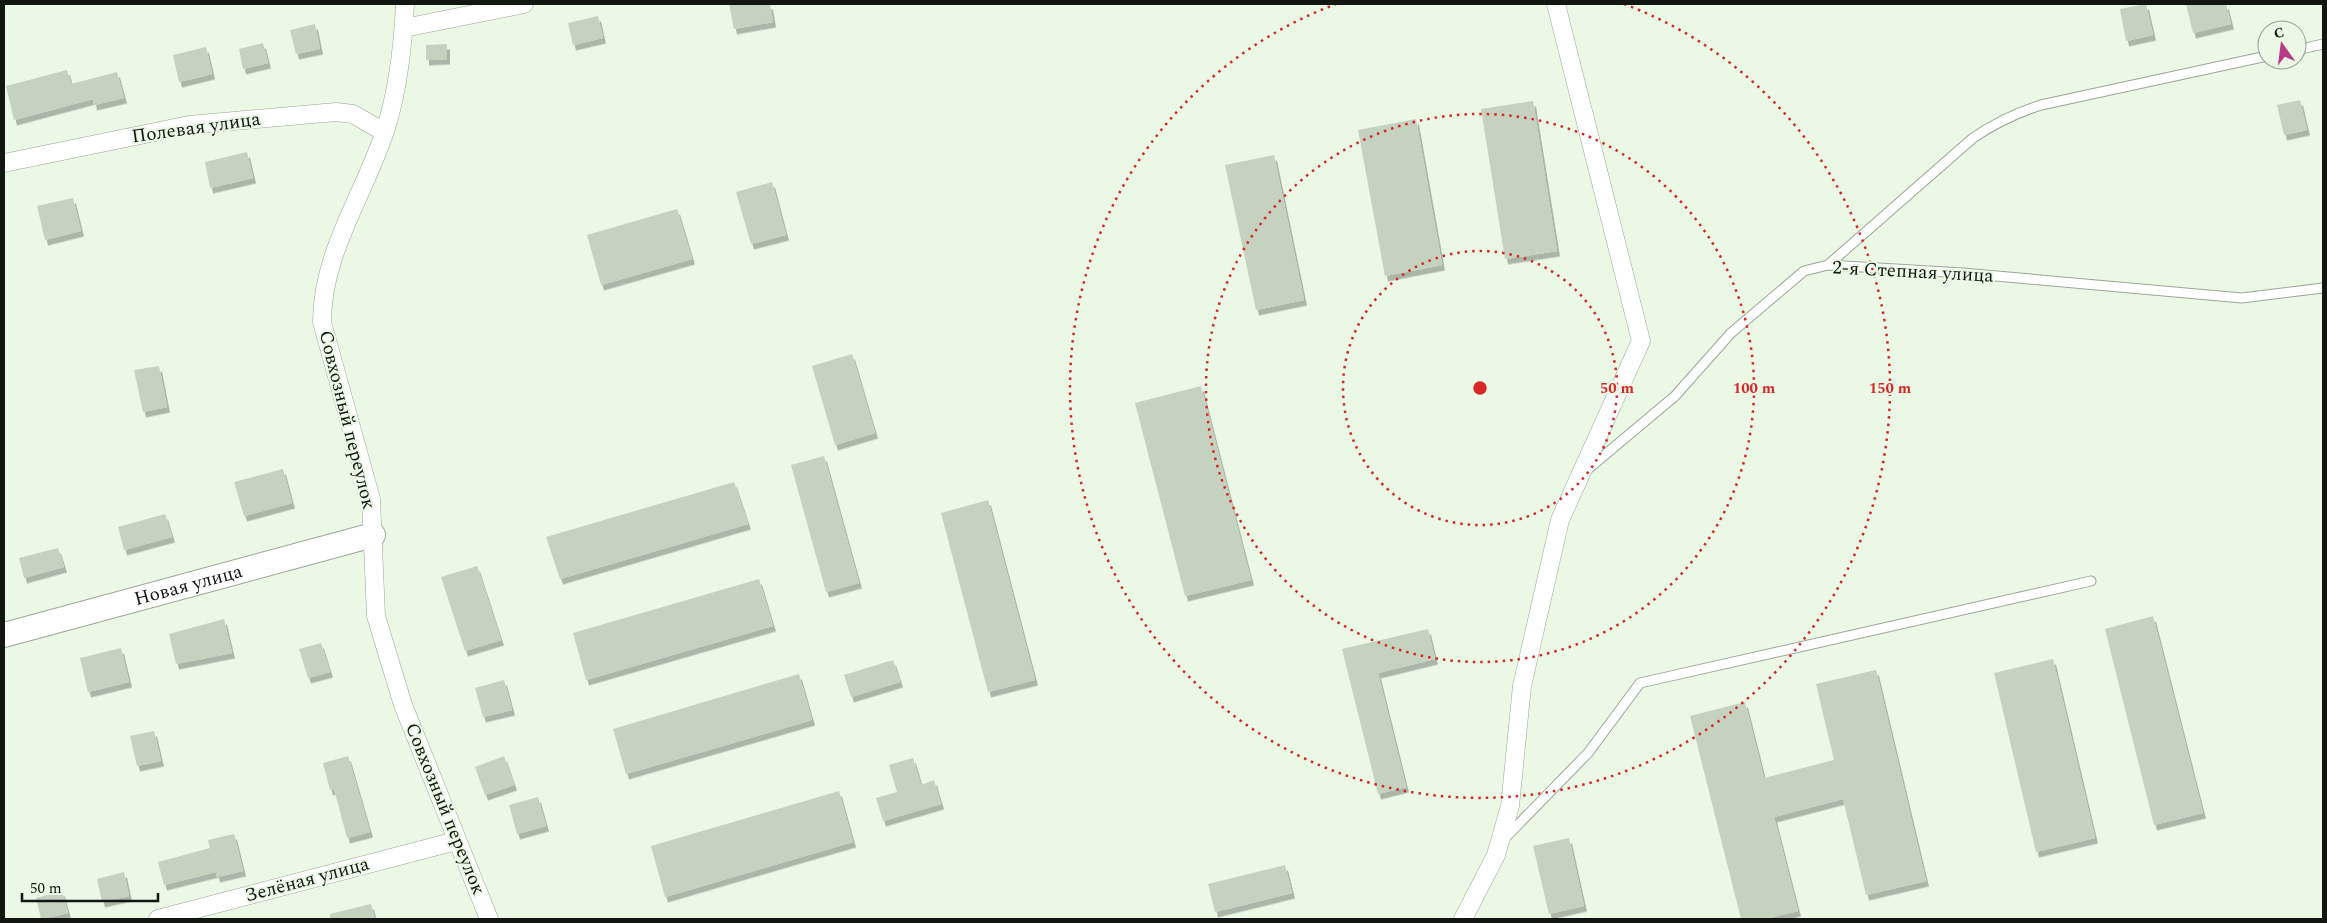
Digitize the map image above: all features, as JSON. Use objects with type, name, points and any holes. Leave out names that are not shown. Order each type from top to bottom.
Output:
[{"type":"street","name":"Совхозный переулок","points":[[405,4],[404,28],[395,91],[384,132],[329,265],[322,298],[322,322],[371,499],[376,616],[403,705],[456,841],[489,919]]},
{"type":"street","points":[[404,28],[524,4]]},
{"type":"street","points":[[1463,919],[1500,842],[1510,806],[1522,686],[1560,520],[1641,341],[1556,4]]},
{"type":"street","name":"Полевая улица","points":[[4,163],[189,125],[336,112],[353,114],[384,132]]},
{"type":"street","name":"Новая улица","points":[[4,635],[373,535]]},
{"type":"street","name":"Зелёная улица","points":[[158,919],[456,841]]},
{"type":"lane","points":[[2307,48],[2323,44]]},
{"type":"lane","points":[[1828,265],[1973,138],[1994,123],[2015,113],[2041,105],[2257,58]]},
{"type":"lane","name":"2-я Степная улица","points":[[1582,474],[1675,396],[1731,333],[1804,271],[1828,265],[1964,273],[2242,298],[2323,288]]},
{"type":"lane","points":[[1500,842],[1588,752],[1640,683],[2091,581]]},
{"type":"building","points":[[729,4],[770,4],[773,22],[734,29]]},
{"type":"building","points":[[2146,4],[2153,35],[2126,41],[2120,9]]},
{"type":"building","points":[[2186,4],[2226,4],[2231,24],[2193,33]]},
{"type":"building","points":[[598,16],[603,38],[573,45],[568,23]]},
{"type":"building","points":[[315,24],[320,49],[296,54],[290,30]]},
{"type":"building","points":[[263,43],[268,63],[243,69],[239,49]]},
{"type":"building","points":[[447,44],[447,59],[426,60],[426,45]]},
{"type":"building","points":[[206,47],[212,74],[179,82],[173,55]]},
{"type":"building","points":[[67,70],[71,84],[117,72],[124,98],[94,105],[93,99],[14,120],[6,86]]},
{"type":"building","points":[[2300,100],[2307,130],[2284,135],[2277,105]]},
{"type":"building","points":[[1533,101],[1557,251],[1505,259],[1481,109]]},
{"type":"building","points":[[1416,119],[1442,265],[1385,276],[1358,130]]},
{"type":"building","points":[[247,152],[253,178],[210,188],[205,162]]},
{"type":"building","points":[[1274,155],[1304,300],[1256,310],[1225,165]]},
{"type":"building","points":[[772,182],[786,235],[751,244],[736,192]]},
{"type":"building","points":[[73,198],[81,231],[45,240],[37,206]]},
{"type":"building","points":[[677,209],[692,259],[601,285],[587,235]]},
{"type":"building","points":[[852,354],[875,433],[835,445],[812,366]]},
{"type":"building","points":[[159,366],[167,407],[143,412],[134,370]]},
{"type":"building","points":[[1201,386],[1251,580],[1185,596],[1135,403]]},
{"type":"building","points":[[824,456],[859,583],[826,592],[791,465]]},
{"type":"building","points":[[283,469],[292,503],[244,516],[234,482]]},
{"type":"building","points":[[734,482],[748,524],[560,579],[546,537]]},
{"type":"building","points":[[988,500],[1035,680],[988,692],[941,513]]},
{"type":"building","points":[[165,514],[172,537],[124,550],[118,527]]},
{"type":"building","points":[[58,548],[64,567],[24,578],[19,558]]},
{"type":"building","points":[[477,566],[501,640],[465,651],[441,577]]},
{"type":"building","points":[[759,579],[773,626],[586,680],[573,633]]},
{"type":"building","points":[[2153,616],[2203,813],[2154,825],[2105,629]]},
{"type":"building","points":[[224,619],[232,653],[176,664],[169,634]]},
{"type":"building","points":[[1428,629],[1435,659],[1378,673],[1406,787],[1378,794],[1342,649]]},
{"type":"building","points":[[321,643],[330,672],[308,678],[299,649]]},
{"type":"building","points":[[121,648],[129,682],[88,692],[80,658]]},
{"type":"building","points":[[2053,659],[2095,838],[2036,852],[1994,673]]},
{"type":"building","points":[[893,660],[900,682],[851,697],[844,675]]},
{"type":"building","points":[[1876,670],[1926,881],[1866,895],[1843,799],[1774,817],[1798,911],[1765,919],[1741,919],[1690,716],[1745,702],[1764,778],[1834,760],[1816,684]]},
{"type":"building","points":[[799,674],[812,720],[626,774],[613,729]]},
{"type":"building","points":[[504,680],[512,710],[483,717],[475,688]]},
{"type":"building","points":[[154,731],[161,761],[137,766],[130,736]]},
{"type":"building","points":[[348,756],[370,832],[347,838],[334,789],[330,790],[323,763]]},
{"type":"building","points":[[504,756],[514,785],[485,795],[475,767]]},
{"type":"building","points":[[913,758],[921,785],[934,780],[941,804],[883,821],[876,798],[897,792],[889,765]]},
{"type":"building","points":[[839,791],[853,842],[665,897],[651,846]]},
{"type":"building","points":[[538,797],[546,826],[517,834],[509,805]]},
{"type":"building","points":[[234,834],[243,871],[217,877],[216,872],[164,885],[158,862],[210,848],[208,840]]},
{"type":"building","points":[[1569,838],[1584,906],[1549,914],[1533,846]]},
{"type":"building","points":[[1285,865],[1292,893],[1215,912],[1208,884]]},
{"type":"building","points":[[124,872],[129,896],[102,902],[97,879]]},
{"type":"building","points":[[62,891],[68,913],[41,919],[36,898]]},
{"type":"building","points":[[371,904],[375,919],[330,919],[330,914]]}]
